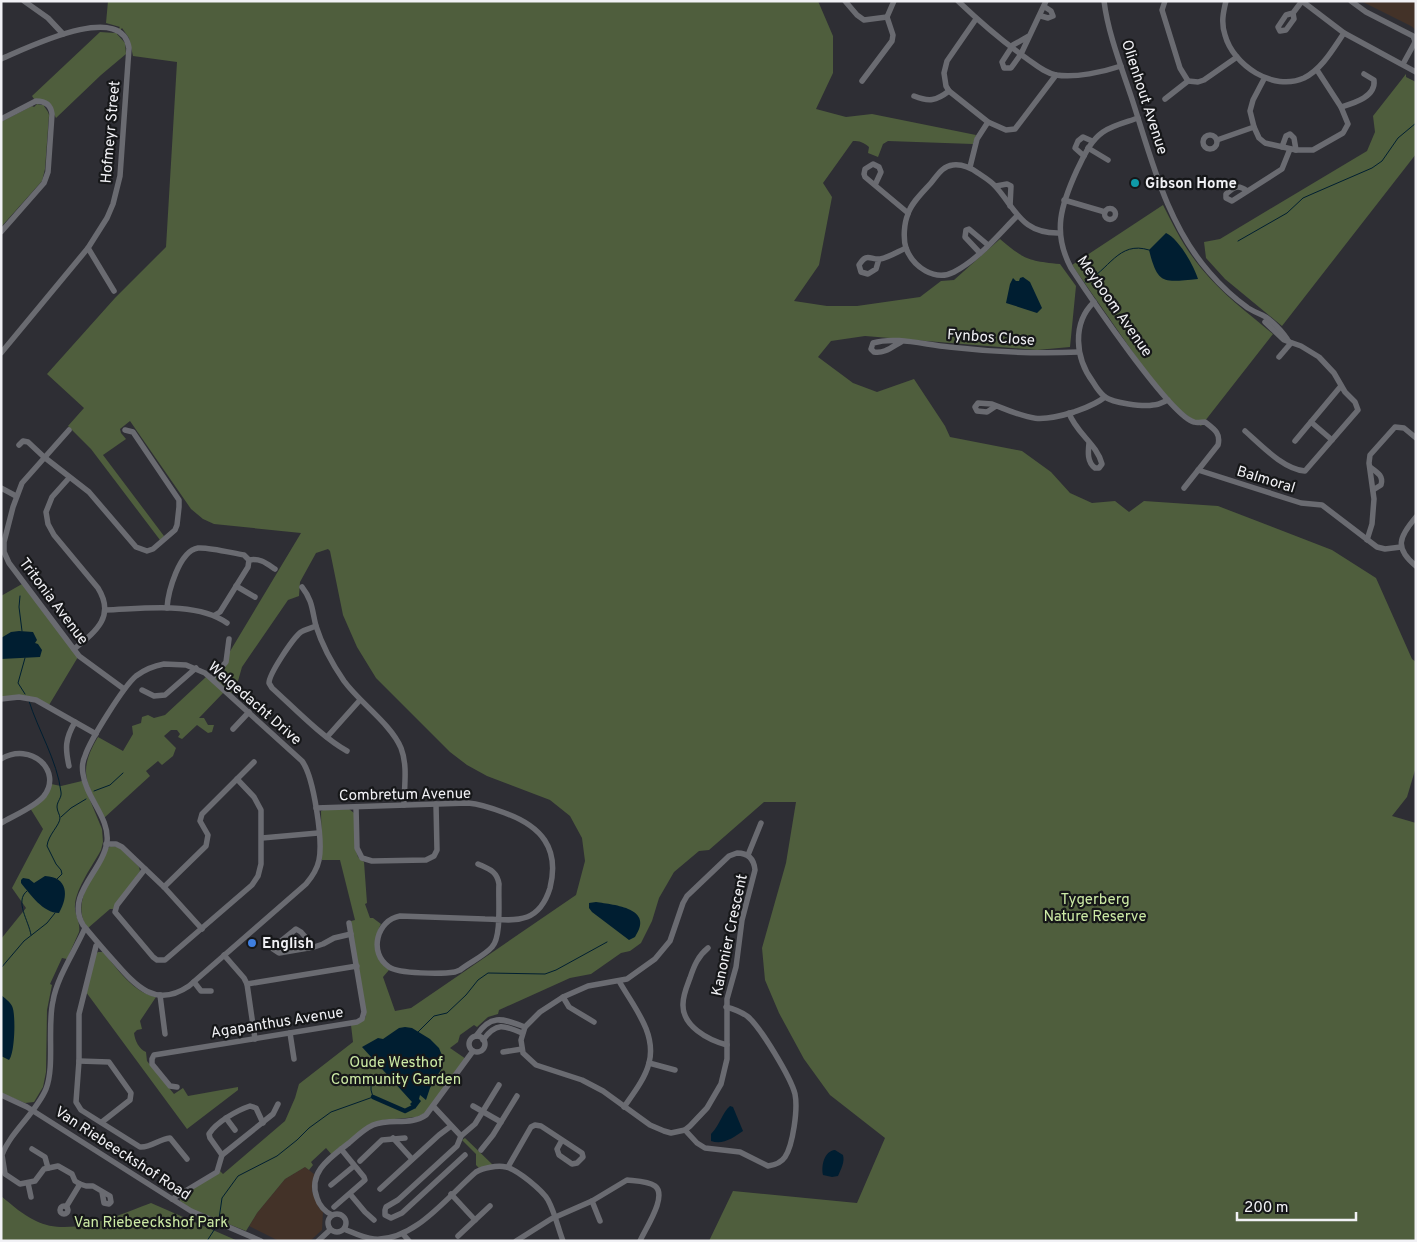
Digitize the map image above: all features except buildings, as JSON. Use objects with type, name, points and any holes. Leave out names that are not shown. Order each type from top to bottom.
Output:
[{"type":"street","points":[[24,1],[48,18],[63,34]]},
{"type":"street","points":[[845,1],[864,20],[887,17]]},
{"type":"street","points":[[862,81],[892,41],[893,35],[887,17],[894,1]]},
{"type":"street","points":[[958,1],[976,19],[1048,73],[1056,75],[1096,73],[1121,66]]},
{"type":"street","name":"Olienhout Avenue","points":[[1104,1],[1107,19],[1121,66],[1164,197],[1187,241],[1204,266],[1223,288],[1258,315],[1263,316],[1274,329],[1290,342],[1319,356],[1329,366],[1341,386],[1357,406],[1357,411],[1332,440]]},
{"type":"street","points":[[1164,1],[1162,10],[1180,68],[1188,81]]},
{"type":"street","points":[[1226,1],[1223,13],[1223,30],[1229,45],[1237,57],[1264,79],[1276,82],[1291,82],[1304,78],[1316,70],[1344,33]]},
{"type":"street","points":[[1293,13],[1302,1],[1344,33],[1416,72]]},
{"type":"street","points":[[1351,1],[1366,12],[1413,36],[1414,44],[1403,64]]},
{"type":"street","points":[[1029,36],[1011,47],[1002,62],[1004,68],[1011,68],[1021,54],[1046,4]]},
{"type":"street","points":[[1041,16],[1048,18],[1053,16],[1046,4]]},
{"type":"street","points":[[976,19],[947,61],[944,68],[944,79],[949,91],[988,122],[1006,130],[1015,129],[1056,75]]},
{"type":"street","name":"Hofmeyr Street","points":[[1,59],[63,34],[89,28],[115,30],[122,35],[129,48],[119,182],[113,204],[107,218],[88,248],[1,353]]},
{"type":"street","points":[[1165,99],[1188,81],[1198,82],[1204,80],[1237,57]]},
{"type":"street","points":[[1264,79],[1251,104],[1251,115],[1259,138],[1265,143],[1282,147],[1313,150],[1343,133],[1348,124],[1341,107],[1316,70]]},
{"type":"street","points":[[1341,107],[1362,99],[1371,91],[1375,85],[1374,80],[1364,74]]},
{"type":"street","points":[[914,96],[924,100],[935,100],[949,91]]},
{"type":"street","points":[[1,119],[36,101],[47,104],[52,112],[48,172],[44,183],[1,232]]},
{"type":"street","name":"Meyboom Avenue","points":[[1138,118],[1110,128],[1092,141],[1064,200],[1060,216],[1060,233],[1068,262],[1094,302],[1150,378],[1168,400],[1192,422],[1205,422],[1217,432],[1219,442],[1198,470]]},
{"type":"street","points":[[970,167],[977,139],[988,122]]},
{"type":"street","points":[[1217,140],[1254,126]]},
{"type":"street","points":[[1247,191],[1282,169],[1293,149],[1294,138],[1290,134],[1286,136],[1282,147]]},
{"type":"street","points":[[1084,156],[1075,148],[1078,141],[1084,137],[1092,141]]},
{"type":"street","points":[[1088,148],[1108,160]]},
{"type":"street","points":[[1017,216],[980,253],[955,272],[942,276],[925,272],[906,248],[905,233],[908,213],[943,168],[952,165],[970,167],[996,186],[1017,216],[1027,224],[1040,232],[1060,233]]},
{"type":"street","points":[[996,186],[1007,184],[1011,186],[1010,206]]},
{"type":"street","points":[[875,185],[908,213]]},
{"type":"street","points":[[1064,200],[1105,212]]},
{"type":"street","points":[[980,253],[964,237],[966,230],[971,230],[988,245]]},
{"type":"street","points":[[88,248],[114,291]]},
{"type":"street","points":[[879,259],[906,248]]},
{"type":"street","points":[[1094,302],[1083,316],[1080,329],[1079,352],[1086,372],[1105,397],[1149,406],[1168,400]]},
{"type":"street","name":"Fynbos Close","points":[[901,342],[1028,354],[1079,352]]},
{"type":"street","points":[[1279,357],[1290,342]]},
{"type":"street","points":[[1295,441],[1341,386]]},
{"type":"street","points":[[996,406],[1034,419],[1053,418],[1095,404],[1105,397]]},
{"type":"street","points":[[1069,413],[1076,428],[1089,443]]},
{"type":"street","points":[[1246,431],[1276,458],[1299,471],[1305,471],[1332,440],[1311,422]]},
{"type":"street","points":[[1401,548],[1381,549],[1367,540],[1370,534],[1373,512],[1370,455],[1392,429],[1398,426],[1404,428],[1416,438]]},
{"type":"street","name":"Tritonia Avenue","points":[[69,430],[24,479],[16,496],[4,542],[4,559],[85,661],[124,689]]},
{"type":"street","points":[[19,445],[23,441],[28,442],[97,500],[136,547],[147,551],[153,549],[177,525],[178,500],[133,432],[125,430]]},
{"type":"street","points":[[1370,467],[1382,479],[1380,485],[1373,490]]},
{"type":"street","points":[[1184,488],[1198,470]]},
{"type":"street","name":"Balmoral","points":[[1198,470],[1301,503],[1322,505],[1367,540]]},
{"type":"street","points":[[69,478],[52,497],[46,512],[48,524],[54,535],[98,588],[103,597],[105,610],[103,619],[97,629],[74,649]]},
{"type":"street","points":[[1,488],[16,496]]},
{"type":"street","points":[[1416,517],[1403,534],[1401,548],[1405,557],[1416,566]]},
{"type":"street","points":[[167,608],[178,567],[193,550],[200,548],[244,555],[248,560],[248,567],[220,612],[215,615]]},
{"type":"street","points":[[248,560],[264,561],[275,569]]},
{"type":"street","points":[[236,586],[255,597]]},
{"type":"street","points":[[302,587],[310,596],[316,626],[330,657],[344,681],[392,734],[401,748],[404,764],[404,806]]},
{"type":"street","points":[[105,610],[167,608],[215,615],[227,623]]},
{"type":"street","points":[[316,626],[303,631],[296,637],[270,675],[269,681],[272,688],[338,747],[347,751]]},
{"type":"street","points":[[212,678],[226,662],[228,639]]},
{"type":"street","name":"Welgedacht Drive","points":[[106,844],[105,827],[85,783],[83,774],[84,757],[124,689],[141,672],[158,665],[175,664],[196,668],[212,678],[302,761],[310,775],[316,808],[319,859],[311,878],[194,982],[178,992],[160,995]]},
{"type":"street","points":[[142,690],[154,696],[165,695],[196,668]]},
{"type":"street","points":[[1,699],[18,697],[32,699],[96,734]]},
{"type":"street","points":[[327,737],[360,700]]},
{"type":"street","points":[[232,729],[249,712]]},
{"type":"street","points":[[69,766],[65,750],[68,735],[75,722]]},
{"type":"street","points":[[1,759],[18,752],[33,756],[45,766],[49,780],[47,791],[40,800],[1,824]]},
{"type":"street","points":[[164,886],[206,846],[208,835],[201,824],[200,817],[254,762]]},
{"type":"street","points":[[144,869],[117,905],[116,912],[153,957],[160,960],[167,959],[256,880],[261,867],[260,806],[237,779]]},
{"type":"street","points":[[356,807],[357,848],[362,858],[372,862],[426,860],[434,856],[437,850],[436,804]]},
{"type":"street","name":"Combretum Avenue","points":[[316,808],[481,804],[528,823],[540,834],[546,843],[552,860],[553,872],[548,895],[536,912],[525,918],[498,919],[396,917],[386,922],[380,931],[378,943],[380,956],[387,966],[398,971],[448,973],[458,971],[493,946],[497,937],[498,919]]},
{"type":"street","points":[[748,855],[761,823]]},
{"type":"street","points":[[262,838],[318,833]]},
{"type":"street","points":[[165,1034],[160,995],[146,992],[133,983],[85,928],[79,916],[79,901],[106,844],[116,844],[122,847],[164,886],[202,929]]},
{"type":"street","name":"Kanonier Crescent","points":[[523,1030],[540,1012],[563,997],[588,986],[619,981],[645,968],[666,947],[673,936],[683,903],[693,888],[729,856],[737,853],[748,855],[753,860],[756,870],[742,920],[736,967],[726,1007],[727,1045],[724,1072],[714,1098],[703,1113],[685,1130]]},
{"type":"street","points":[[478,864],[492,870],[498,879],[498,919]]},
{"type":"street","name":"Agapanthus Avenue","points":[[177,1087],[170,1086],[152,1064],[154,1056],[357,1022],[362,1019],[364,1012],[350,923]]},
{"type":"street","points":[[85,928],[55,992],[50,1020],[49,1077],[46,1089],[2,1156],[7,1177],[20,1184],[35,1181],[42,1171],[48,1168],[61,1166],[72,1174],[80,1184],[93,1186],[102,1192]]},
{"type":"street","points":[[314,947],[296,929],[274,946],[273,950],[279,953],[314,947],[334,938],[351,934]]},
{"type":"street","points":[[78,942],[88,938],[96,941]]},
{"type":"street","points":[[96,941],[79,1014],[79,1060],[76,1102],[81,1110],[140,1147],[150,1146],[158,1140],[168,1138],[172,1140],[186,1159]]},
{"type":"street","points":[[708,948],[702,953],[693,969],[683,996],[683,1009],[687,1021],[697,1030],[713,1040],[727,1045]]},
{"type":"street","points":[[224,955],[247,984],[255,1038]]},
{"type":"street","points":[[247,984],[357,966]]},
{"type":"street","points":[[619,981],[648,1032],[650,1049],[649,1063],[639,1085],[624,1107]]},
{"type":"street","points":[[194,982],[201,991],[211,991]]},
{"type":"street","points":[[563,997],[569,1007],[594,1022]]},
{"type":"street","points":[[523,1030],[522,1049],[526,1057],[536,1065],[582,1080],[603,1092],[650,1125],[664,1131],[676,1132],[685,1130],[697,1143],[705,1148],[740,1152],[768,1166],[774,1166],[782,1161],[788,1151],[796,1109],[792,1087],[756,1025],[747,1016],[726,1007]]},
{"type":"street","points":[[503,1019],[523,1030],[499,1026],[490,1031],[483,1040],[483,1049],[477,1052],[470,1048],[469,1042],[471,1038],[476,1036],[486,1025],[496,1020],[503,1019]]},
{"type":"street","points":[[290,1033],[294,1059]]},
{"type":"street","points":[[476,1036],[483,1040]]},
{"type":"street","points":[[503,1052],[522,1049]]},
{"type":"street","points":[[332,1215],[318,1202],[315,1194],[317,1173],[323,1165],[373,1125],[419,1119],[426,1115],[474,1051]]},
{"type":"street","points":[[79,1060],[108,1062],[131,1093],[130,1100],[102,1122]]},
{"type":"street","points":[[649,1063],[674,1070]]},
{"type":"street","points":[[465,1155],[402,1213],[392,1218],[385,1215],[386,1207],[398,1200],[457,1146],[461,1136],[474,1126],[499,1085]]},
{"type":"street","name":"Van Riebeeckshof Road","points":[[1,1095],[32,1110],[191,1211],[261,1241]]},
{"type":"street","points":[[481,1150],[517,1096]]},
{"type":"street","points":[[172,1199],[217,1171],[222,1155],[274,1113],[278,1104]]},
{"type":"street","points":[[222,1155],[209,1134],[226,1118],[252,1106],[257,1109],[263,1123]]},
{"type":"street","points":[[433,1106],[461,1136]]},
{"type":"street","points":[[473,1106],[501,1122]]},
{"type":"street","points":[[226,1118],[235,1130]]},
{"type":"street","points":[[508,1167],[531,1128],[535,1125],[541,1126],[582,1153],[583,1157],[581,1160],[572,1164],[559,1155],[557,1149],[562,1140]]},
{"type":"street","points":[[380,1189],[451,1126]]},
{"type":"street","points":[[393,1138],[412,1159]]},
{"type":"street","points":[[360,1161],[381,1140],[405,1138]]},
{"type":"street","points":[[32,1149],[45,1158],[48,1168]]},
{"type":"street","points":[[334,1207],[365,1180],[341,1149]]},
{"type":"street","points":[[331,1185],[354,1166]]},
{"type":"street","points":[[344,1229],[359,1236],[374,1239],[389,1238],[403,1234],[417,1226],[478,1170],[500,1166],[508,1167],[543,1194],[549,1202],[563,1241]]},
{"type":"street","points":[[516,1241],[555,1217],[592,1201],[626,1180],[654,1186],[659,1191],[660,1200],[640,1241]]},
{"type":"street","points":[[28,1183],[31,1197]]},
{"type":"street","points":[[66,1207],[80,1184]]},
{"type":"street","points":[[350,1194],[374,1220]]},
{"type":"street","points":[[451,1194],[475,1220]]},
{"type":"street","points":[[592,1201],[600,1221]]},
{"type":"street","points":[[458,1236],[490,1206]]},
{"type":"street","points":[[339,1214],[345,1218],[344,1229],[336,1233],[330,1230],[327,1222],[332,1215],[339,1214]]},
{"type":"street","points":[[318,1241],[330,1230]]},
{"type":"street","points":[[403,1234],[409,1241]]},
{"type":"shaded area","points":[[1361,1],[1416,1],[1416,30],[1411,26]]},
{"type":"shaded area","points":[[305,1167],[314,1174],[312,1191],[319,1208],[323,1212],[322,1230],[310,1241],[279,1241],[249,1226],[257,1213],[285,1179]]},
{"type":"green space","name":"Tygerberg Nature Reserve","points":[[108,1],[818,1],[833,36],[833,73],[816,109],[846,117],[872,114],[976,135],[973,144],[888,141],[883,144],[878,157],[868,153],[869,147],[865,144],[853,141],[823,183],[832,197],[819,265],[794,301],[827,306],[857,306],[920,297],[941,281],[954,280],[1000,239],[1027,258],[1040,262],[1060,264],[1076,286],[1070,347],[1037,350],[865,336],[831,341],[818,357],[853,383],[877,392],[914,379],[945,426],[950,437],[1022,451],[1051,472],[1070,493],[1092,503],[1115,501],[1129,512],[1144,501],[1218,506],[1332,550],[1376,578],[1412,659],[1416,662],[1416,767],[1407,797],[1392,816],[1416,823],[1416,1241],[709,1241],[733,1191],[857,1203],[885,1138],[830,1095],[804,1059],[779,1013],[765,980],[762,948],[786,863],[796,802],[764,802],[709,850],[699,851],[674,872],[659,898],[652,921],[641,943],[630,951],[621,953],[591,974],[570,978],[499,1010],[498,1014],[488,1017],[477,1027],[474,1025],[460,1035],[458,1042],[450,1048],[466,1059],[425,1113],[417,1117],[383,1120],[332,1155],[326,1148],[311,1162],[313,1165],[309,1170],[305,1167],[285,1179],[257,1213],[246,1231],[191,1209],[180,1201],[180,1197],[220,1171],[223,1174],[285,1121],[299,1084],[353,1042],[351,1025],[366,1016],[351,921],[355,920],[340,860],[322,860],[321,811],[349,809],[354,813],[356,851],[358,857],[364,862],[367,903],[365,904],[370,918],[381,924],[378,930],[377,942],[380,953],[389,970],[383,977],[395,1011],[411,1008],[576,895],[585,861],[582,838],[570,816],[550,800],[487,776],[467,765],[450,752],[376,678],[357,647],[343,615],[330,551],[328,549],[316,553],[300,582],[299,596],[288,600],[242,667],[236,688],[231,693],[214,678],[301,533],[214,524],[203,519],[191,509],[130,421],[120,429],[126,439],[103,455],[164,536],[160,540],[91,449],[68,426],[84,408],[47,374],[115,298],[166,247],[177,62],[133,56],[129,38],[122,28],[117,34],[125,43],[126,54],[56,118],[47,102],[44,106],[49,115],[45,169],[42,181],[1,227],[1,122],[32,106],[42,105],[45,101],[34,99],[32,96],[100,32],[115,33],[120,27],[106,23]]},
{"type":"green space","points":[[1406,74],[1406,77],[1416,82],[1416,154],[1282,326],[1225,279],[1206,258],[1204,242],[1220,239],[1367,151],[1375,132],[1373,116]]},
{"type":"green space","points":[[1163,205],[1195,261],[1226,295],[1273,334],[1201,426],[1179,409],[1151,378],[1072,265]]},
{"type":"green space","points":[[22,584],[78,657],[49,705],[36,698],[1,697],[1,596]]},
{"type":"green space","points":[[206,677],[224,692],[199,718],[204,718],[208,725],[214,725],[212,732],[208,733],[197,725],[182,739],[178,737],[180,734],[177,730],[171,730],[164,736],[176,748],[173,756],[162,765],[158,761],[146,771],[150,776],[104,818],[89,787],[86,770],[87,760],[98,737],[123,751],[133,734],[132,726],[141,723],[142,717],[148,715],[154,718],[165,715]]},
{"type":"green space","points":[[82,781],[102,829],[103,842],[101,850],[76,898],[75,908],[79,932],[67,959],[62,958],[50,984],[52,985],[47,1010],[46,1072],[43,1087],[34,1102],[25,1103],[1,1093],[1,939],[26,908],[12,888],[43,829],[30,808],[51,784],[61,786]]},
{"type":"green space","points":[[111,846],[119,847],[139,867],[140,871],[113,909],[110,909],[88,928],[83,919],[81,909],[83,898],[91,877]]},
{"type":"green space","points":[[98,952],[103,952],[133,985],[147,994],[156,997],[140,1021],[142,1029],[134,1033],[139,1047],[146,1052],[147,1061],[174,1094],[183,1088],[188,1096],[238,1087],[238,1090],[187,1129],[86,992]]},
{"type":"green space","points":[[465,1138],[493,1165],[479,1168],[476,1165],[476,1154],[462,1140]]},
{"type":"green space","name":"Van Riebeeckshof Park","points":[[1,1196],[22,1213],[36,1221],[49,1226],[64,1227],[94,1223],[151,1203],[238,1241],[1,1241]]},
{"type":"water","points":[[1166,233],[1181,247],[1190,260],[1198,279],[1170,281],[1159,276],[1152,262],[1149,250]]},
{"type":"water","points":[[1023,277],[1030,282],[1042,308],[1037,313],[1006,303],[1013,278],[1019,281]]},
{"type":"water","points":[[11,632],[33,632],[37,640],[35,643],[42,650],[40,657],[1,659],[1,638]]},
{"type":"water","points":[[45,876],[58,880],[64,888],[64,900],[59,913],[42,906],[21,883],[23,878],[29,879],[34,883]]},
{"type":"water","points":[[596,902],[622,907],[636,914],[640,920],[640,927],[635,937],[629,940],[592,912],[589,908],[589,903]]},
{"type":"water","points":[[1,995],[11,1005],[14,1017],[14,1042],[9,1060],[1,1056]]},
{"type":"water","points":[[399,1028],[412,1028],[430,1039],[439,1048],[443,1058],[442,1068],[430,1088],[426,1100],[420,1095],[419,1099],[421,1101],[415,1109],[410,1104],[412,1102],[362,1047],[378,1038],[383,1039]]},
{"type":"water","points":[[730,1106],[733,1107],[743,1131],[724,1141],[711,1141],[711,1134]]},
{"type":"water","points":[[835,1150],[843,1155],[842,1166],[838,1176],[823,1175],[822,1167],[824,1160],[828,1153]]},
{"type":"waterway","points":[[1238,241],[1287,213],[1303,198],[1372,168],[1382,161],[1398,138],[1416,123]]},
{"type":"waterway","points":[[1085,282],[1121,253],[1129,249],[1138,248],[1149,250]]},
{"type":"waterway","points":[[20,596],[19,607],[22,631]]},
{"type":"waterway","points":[[25,658],[18,683],[25,694]]},
{"type":"waterway","points":[[29,701],[56,768],[61,792],[57,807],[60,817],[59,821],[49,838],[47,846],[61,870],[62,874],[57,879]]},
{"type":"waterway","points":[[94,791],[110,785],[123,773]]},
{"type":"waterway","points":[[61,817],[86,799]]},
{"type":"waterway","points":[[27,891],[23,895],[22,906],[31,935]]},
{"type":"waterway","points":[[1,968],[24,941],[47,923],[55,913]]},
{"type":"waterway","points":[[418,1032],[434,1016],[447,1013],[466,995],[478,980],[488,973],[545,974],[607,942]]},
{"type":"waterway","points":[[219,1219],[222,1198],[238,1176],[277,1156],[331,1112],[373,1097],[371,1078]]},
{"type":"waterway","points":[[373,1097],[405,1111],[413,1107]]},
{"type":"waterway","points":[[207,1241],[216,1227]]},
{"type":"place","name":"Gibson Home","points":[[1135,183]]},
{"type":"place","name":"English","points":[[252,943]]},
{"type":"park label","name":"Oude Westhof Community Garden","points":[[396,1070]]}]
